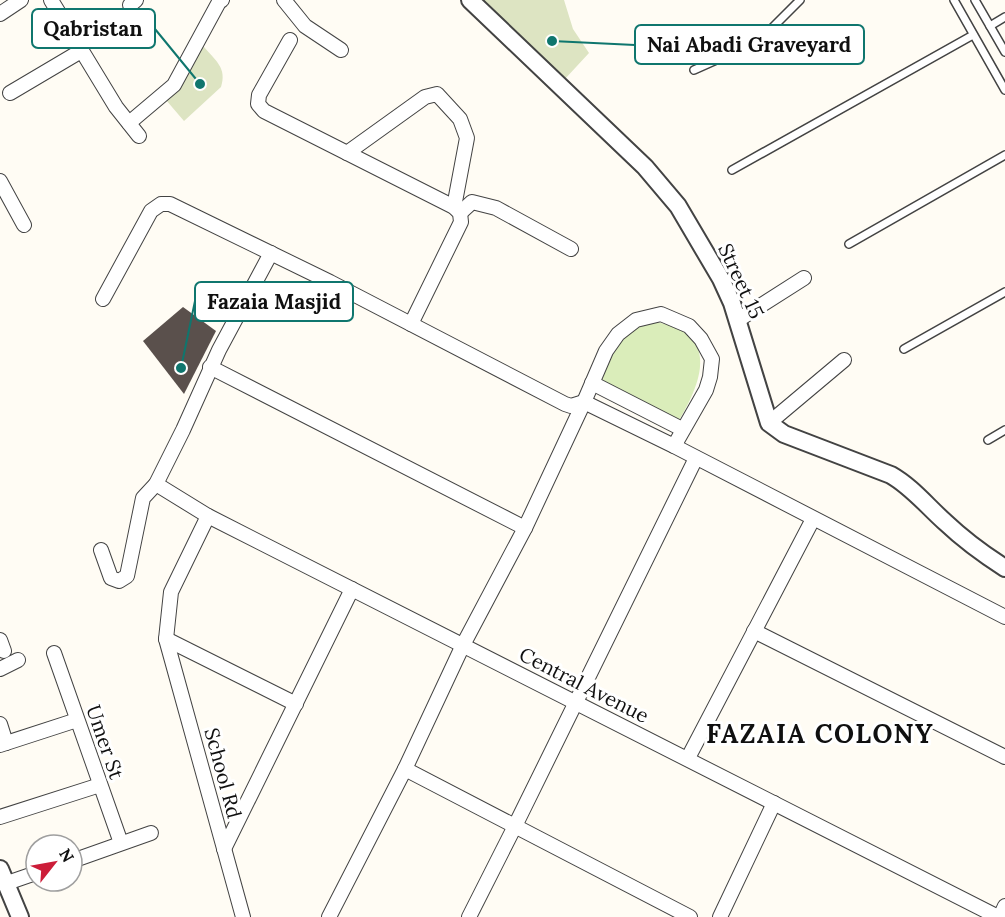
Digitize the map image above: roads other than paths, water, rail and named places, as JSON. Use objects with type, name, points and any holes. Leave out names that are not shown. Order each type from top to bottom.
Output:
[{"type":"street","points":[[0,14],[21,0]]},
{"type":"street","points":[[51,0],[116,106],[139,136]]},
{"type":"street","points":[[284,0],[304,26],[341,50]]},
{"type":"street","name":"Street 15","points":[[470,0],[645,167],[678,206],[721,279],[738,320],[769,423]]},
{"type":"street","points":[[129,123],[174,85],[219,1]]},
{"type":"street","points":[[290,40],[259,95],[258,104],[264,111],[457,210]]},
{"type":"street","points":[[10,93],[81,51]]},
{"type":"street","points":[[347,153],[425,98],[437,94],[460,119],[467,138],[457,210],[461,222],[411,324]]},
{"type":"street","points":[[0,181],[24,225]]},
{"type":"street","points":[[457,210],[472,202],[496,208],[572,249]]},
{"type":"street","points":[[103,299],[151,210],[161,204],[170,204],[411,324],[565,404],[572,406],[584,402],[674,446],[1005,617]]},
{"type":"street","points":[[101,550],[111,578],[119,581],[127,576],[143,498],[156,484],[183,430],[210,367],[270,253]]},
{"type":"street","points":[[738,320],[804,278]]},
{"type":"street","points":[[329,917],[405,769],[463,645],[525,528],[606,351],[618,334],[636,320],[661,314],[689,326],[701,339],[712,359],[706,390],[674,446]]},
{"type":"street","points":[[844,360],[769,423],[784,434],[891,475],[903,482],[946,524],[981,553],[1005,568]]},
{"type":"street","points":[[210,367],[525,528]]},
{"type":"street","points":[[592,383],[682,429]]},
{"type":"street","points":[[469,917],[577,703],[696,458]]},
{"type":"street","name":"Central Avenue","points":[[156,484],[208,516],[999,917]]},
{"type":"street","points":[[208,516],[171,592],[166,639],[296,704]]},
{"type":"street","points":[[688,758],[813,519]]},
{"type":"street","points":[[224,849],[352,589]]},
{"type":"street","points":[[754,631],[1005,757]]},
{"type":"street","name":"School Rd","points":[[166,639],[243,917]]},
{"type":"street","name":"Umer St","points":[[54,653],[121,843]]},
{"type":"street","points":[[0,669],[18,660]]},
{"type":"street","points":[[0,724],[3,744],[77,720]]},
{"type":"street","points":[[405,769],[690,917]]},
{"type":"street","points":[[0,817],[100,785]]},
{"type":"street","points":[[720,917],[774,802]]},
{"type":"street","points":[[84,857],[151,833]]},
{"type":"street","points":[[20,917],[4,876],[24,874]]},
{"type":"street","points":[[999,917],[1005,906]]},
{"type":"lane","points":[[694,70],[750,45],[764,36],[800,0]]},
{"type":"lane","points":[[954,0],[1005,90]]},
{"type":"lane","points":[[975,0],[1005,52]]},
{"type":"lane","points":[[990,26],[1005,17]]},
{"type":"lane","points":[[732,170],[973,34]]},
{"type":"lane","points":[[849,244],[1005,154]]},
{"type":"lane","points":[[904,349],[1005,292]]},
{"type":"lane","points":[[988,440],[1005,430]]},
{"type":"place","name":"Nai Abadi Graveyard","points":[[552,41]]},
{"type":"place","name":"Qabristan","points":[[200,84]]},
{"type":"place","name":"Fazaia Masjid","points":[[181,368]]},
{"type":"district","name":"FAZAIA COLONY","points":[[820,734]]}]
